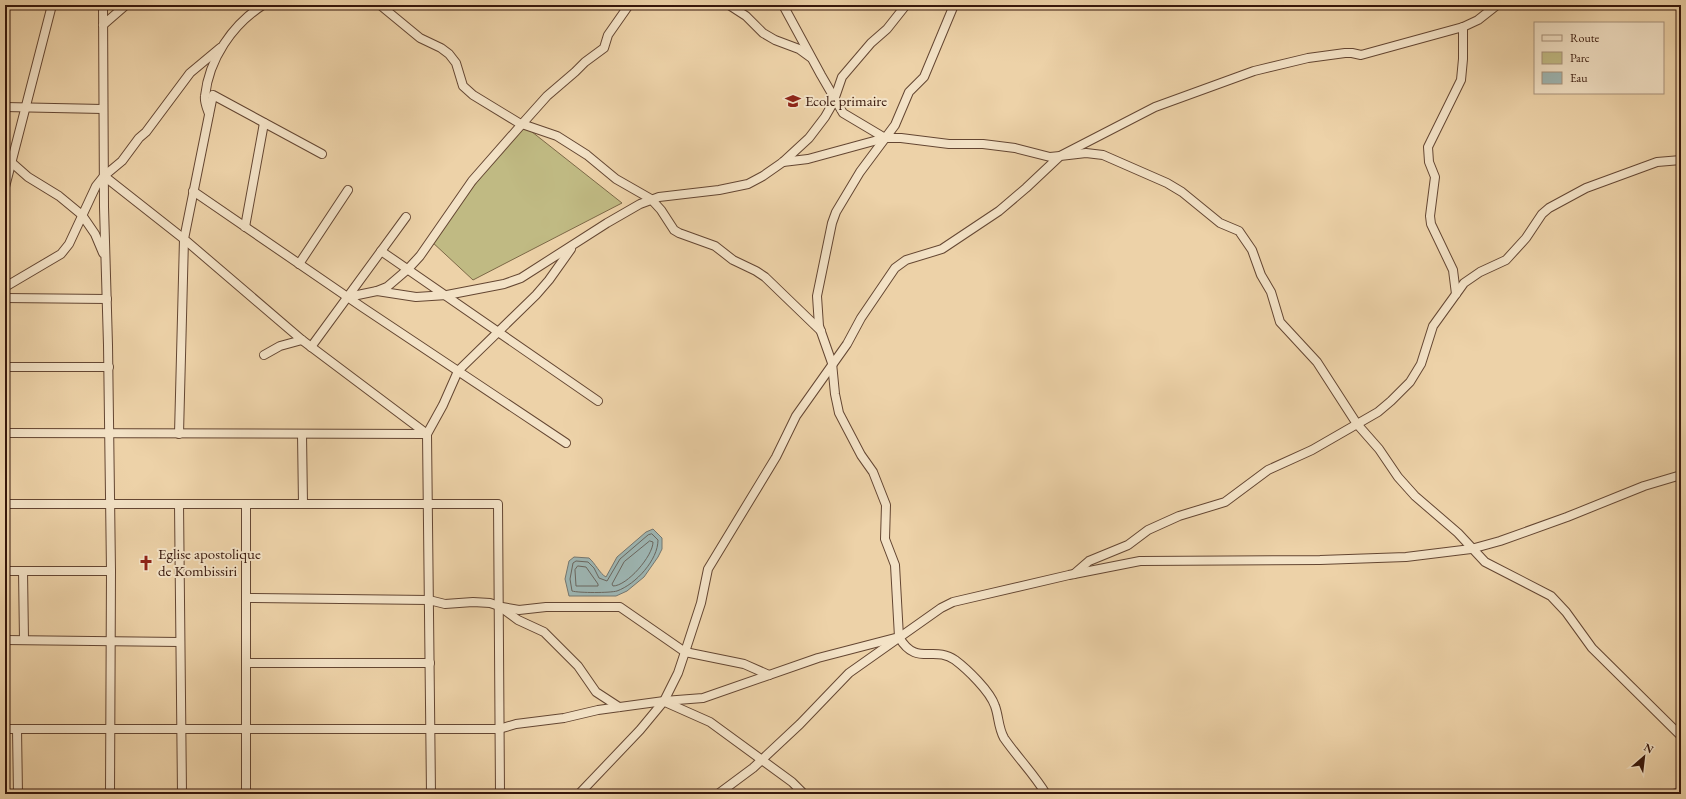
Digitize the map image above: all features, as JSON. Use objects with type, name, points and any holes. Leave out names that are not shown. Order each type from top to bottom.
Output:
[{"type":"street","points":[[5,187],[52,5]]},
{"type":"street","points":[[103,5],[105,257],[109,367],[111,640],[110,794]]},
{"type":"street","points":[[103,25],[126,5]]},
{"type":"street","points":[[5,287],[61,254],[69,244],[96,186],[104,176],[122,161],[139,138],[146,132],[190,73],[220,48],[239,24],[263,5]]},
{"type":"street","points":[[380,5],[420,38],[449,54],[456,63],[463,86],[473,96],[522,124],[557,136],[587,155],[616,179],[651,199],[661,210],[674,230],[679,234],[715,246],[733,260],[765,277],[821,332]]},
{"type":"street","points":[[348,297],[377,291],[387,287],[408,269],[420,256],[463,192],[522,124],[547,96],[585,62],[604,48],[608,34],[629,5]]},
{"type":"street","points":[[729,5],[746,16],[763,32],[775,40],[799,49],[812,59]]},
{"type":"street","points":[[783,5],[812,59],[835,97],[839,108],[843,113],[885,138]]},
{"type":"street","points":[[377,291],[416,297],[445,295],[504,284],[522,278],[607,223],[651,199],[718,190],[748,184],[763,176],[783,162],[809,138],[825,117],[835,97],[842,77],[850,65],[887,29],[906,5]]},
{"type":"street","points":[[954,5],[924,77],[909,92],[895,125],[860,172],[836,212],[832,223],[817,296],[817,309],[821,332],[832,363],[835,394],[839,413],[861,455],[873,472],[886,505],[885,539],[895,565],[899,637],[910,652],[918,654],[945,655],[954,659],[989,694],[995,705],[998,726],[1004,737],[1038,781],[1046,794]]},
{"type":"street","points":[[579,794],[640,730],[664,701],[678,673],[685,652],[701,602],[708,569],[776,458],[796,416],[832,363],[847,344],[861,318],[895,268],[906,260],[929,255],[942,249],[999,210],[1026,188],[1060,156],[1155,107],[1254,71],[1308,58],[1345,53],[1361,55],[1464,27],[1478,20],[1497,5]]},
{"type":"street","points":[[1456,294],[1453,270],[1431,224],[1430,216],[1435,177],[1429,162],[1428,147],[1461,80],[1464,27]]},
{"type":"street","points":[[209,115],[204,97],[210,73],[220,48]]},
{"type":"street","points":[[179,434],[184,239],[213,95],[322,154]]},
{"type":"street","points":[[5,107],[103,109]]},
{"type":"street","points":[[245,227],[264,123]]},
{"type":"street","points":[[783,162],[808,159],[885,138],[901,138],[949,144],[989,145],[1015,148],[1050,157],[1086,153],[1098,154],[1167,183],[1182,192],[1203,211],[1220,223],[1239,231],[1252,250],[1261,275],[1271,292],[1280,322],[1317,362],[1357,424],[1379,449],[1398,477],[1416,496],[1458,533],[1485,562],[1551,596],[1566,612],[1592,648],[1673,730],[1681,736]]},
{"type":"street","points":[[1073,574],[1089,561],[1128,545],[1148,530],[1179,516],[1225,502],[1268,470],[1312,450],[1378,412],[1410,382],[1421,364],[1433,326],[1464,283],[1480,272],[1506,260],[1526,238],[1542,214],[1549,208],[1586,188],[1657,162],[1681,160]]},
{"type":"street","points":[[11,162],[28,177],[59,196],[82,215],[95,234],[105,257]]},
{"type":"street","points":[[104,176],[184,239],[302,340],[427,434]]},
{"type":"street","points":[[299,264],[348,190]]},
{"type":"street","points":[[193,191],[566,444]]},
{"type":"street","points":[[311,347],[406,217]]},
{"type":"street","points":[[431,794],[427,434],[443,405],[458,371],[549,280],[574,244]]},
{"type":"street","points":[[381,251],[598,402]]},
{"type":"street","points":[[5,298],[107,299]]},
{"type":"street","points":[[264,355],[280,346],[302,340]]},
{"type":"street","points":[[5,367],[109,367]]},
{"type":"street","points":[[5,433],[427,434]]},
{"type":"street","points":[[302,434],[303,504]]},
{"type":"street","points":[[718,794],[761,760],[800,724],[849,673],[899,637],[953,602],[1073,574],[1140,562],[1398,558],[1472,549],[1515,536],[1644,486],[1681,475]]},
{"type":"street","points":[[5,504],[498,504],[500,794]]},
{"type":"street","points":[[179,504],[182,794]]},
{"type":"street","points":[[246,504],[246,794]]},
{"type":"street","points":[[5,571],[110,571]]},
{"type":"street","points":[[23,571],[24,640]]},
{"type":"street","points":[[246,598],[429,600],[445,604],[473,602],[490,603],[519,610],[546,607],[620,607],[685,652],[744,664],[769,674]]},
{"type":"street","points":[[499,606],[518,620],[544,632],[578,666],[596,692],[619,707]]},
{"type":"street","points":[[5,729],[499,729],[516,724],[564,718],[598,710],[664,701],[703,698],[818,658],[899,637]]},
{"type":"street","points":[[5,640],[111,640],[180,642]]},
{"type":"street","points":[[246,663],[430,663]]},
{"type":"street","points":[[664,701],[710,722],[792,782],[804,794]]},
{"type":"street","points":[[17,729],[18,794]]},
{"type":"street","points":[[1674,794],[1681,792]]},
{"type":"green space","points":[[522,124],[622,203],[473,280],[431,241]]},
{"type":"water","points":[[653,529],[662,538],[662,549],[644,577],[627,591],[616,596],[569,596],[565,579],[569,561],[574,557],[589,558],[606,577],[617,557],[646,532]]},
{"type":"place","name":"Ecole primaire","points":[[793,101]]},
{"type":"place","name":"Eglise apostolique de Kombissiri","points":[[146,563]]}]
